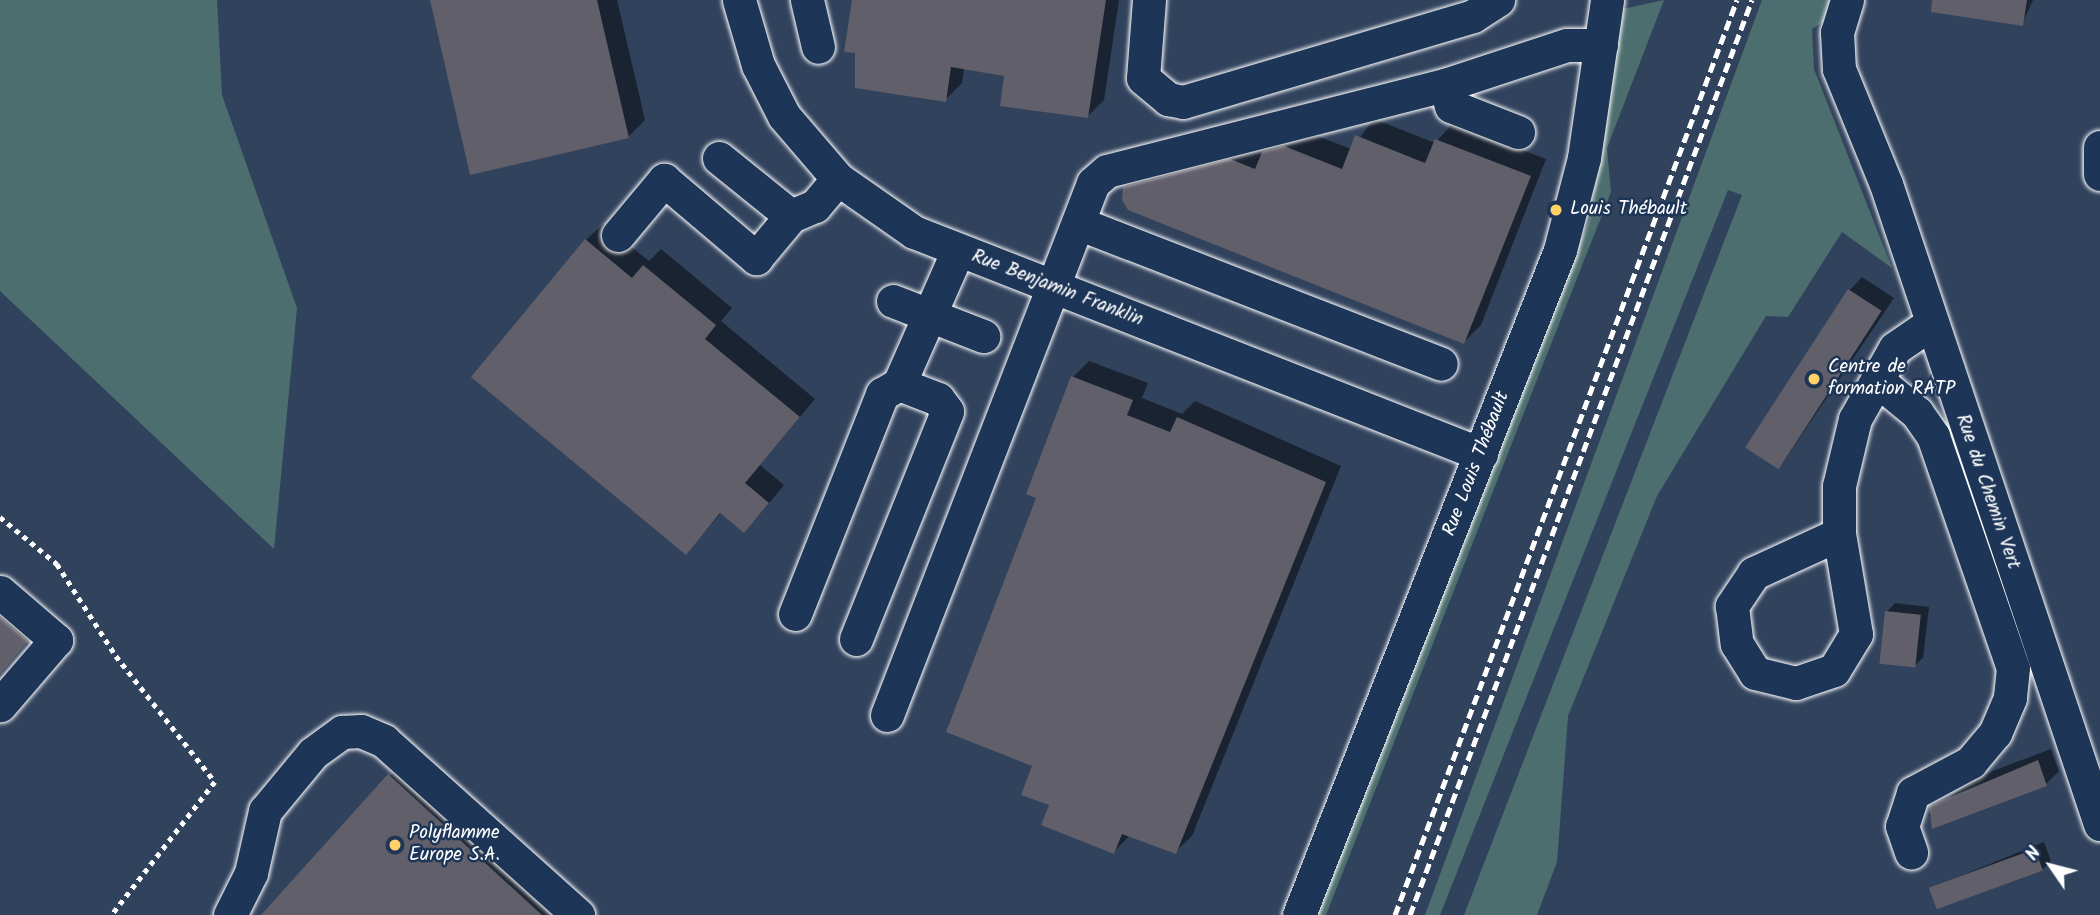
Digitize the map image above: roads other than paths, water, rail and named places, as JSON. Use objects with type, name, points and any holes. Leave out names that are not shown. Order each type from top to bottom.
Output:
[{"type":"street","name":"Rue Benjamin Franklin","points":[[739,0],[758,65],[784,116],[838,179],[914,232],[1481,454]]},
{"type":"street","points":[[807,0],[818,47]]},
{"type":"street","points":[[1149,0],[1143,78],[1168,99],[1183,102],[1473,16],[1498,0]]},
{"type":"street","name":"Rue Louis Thébault","points":[[1299,915],[1560,250],[1584,158],[1607,0]]},
{"type":"street","name":"Rue du Chemin Vert","points":[[1847,0],[1837,33],[1839,69],[1886,184],[1930,324],[2098,812]]},
{"type":"street","points":[[887,715],[1093,183],[1107,170],[1446,85],[1567,45],[1601,46]]},
{"type":"street","points":[[1446,85],[1451,106],[1518,132]]},
{"type":"street","points":[[2100,147],[2100,174]]},
{"type":"street","points":[[719,158],[791,216]]},
{"type":"street","points":[[618,235],[664,180],[756,258],[791,216],[814,206],[838,179]]},
{"type":"street","points":[[1078,223],[1441,364]]},
{"type":"street","points":[[795,614],[882,394],[899,384],[927,314],[958,250]]},
{"type":"street","points":[[893,301],[983,336]]},
{"type":"street","points":[[1839,534],[1754,573],[1732,606],[1737,645],[1755,673],[1796,683],[1834,670],[1856,634],[1839,534],[1839,486],[1855,419],[1895,348],[1930,324]]},
{"type":"street","points":[[1877,380],[1917,413],[1933,436],[2013,668],[2010,698],[1995,733],[1971,762],[1913,793],[1902,826],[1911,852]]},
{"type":"street","points":[[856,639],[947,411],[937,399],[899,384]]},
{"type":"street","points":[[0,592],[56,640],[0,705]]},
{"type":"street","points":[[230,915],[251,873],[265,811],[313,753],[342,732],[361,731],[384,741],[578,915]]},
{"type":"railway","points":[[1395,915],[1737,0]]},
{"type":"railway","points":[[1410,915],[1752,0]]},
{"type":"place","name":"Louis Thébault","points":[[1556,210]]},
{"type":"place","name":"Centre de formation RATP","points":[[1814,379]]},
{"type":"place","name":"Polyflamme Europe S.A.","points":[[395,845]]}]
